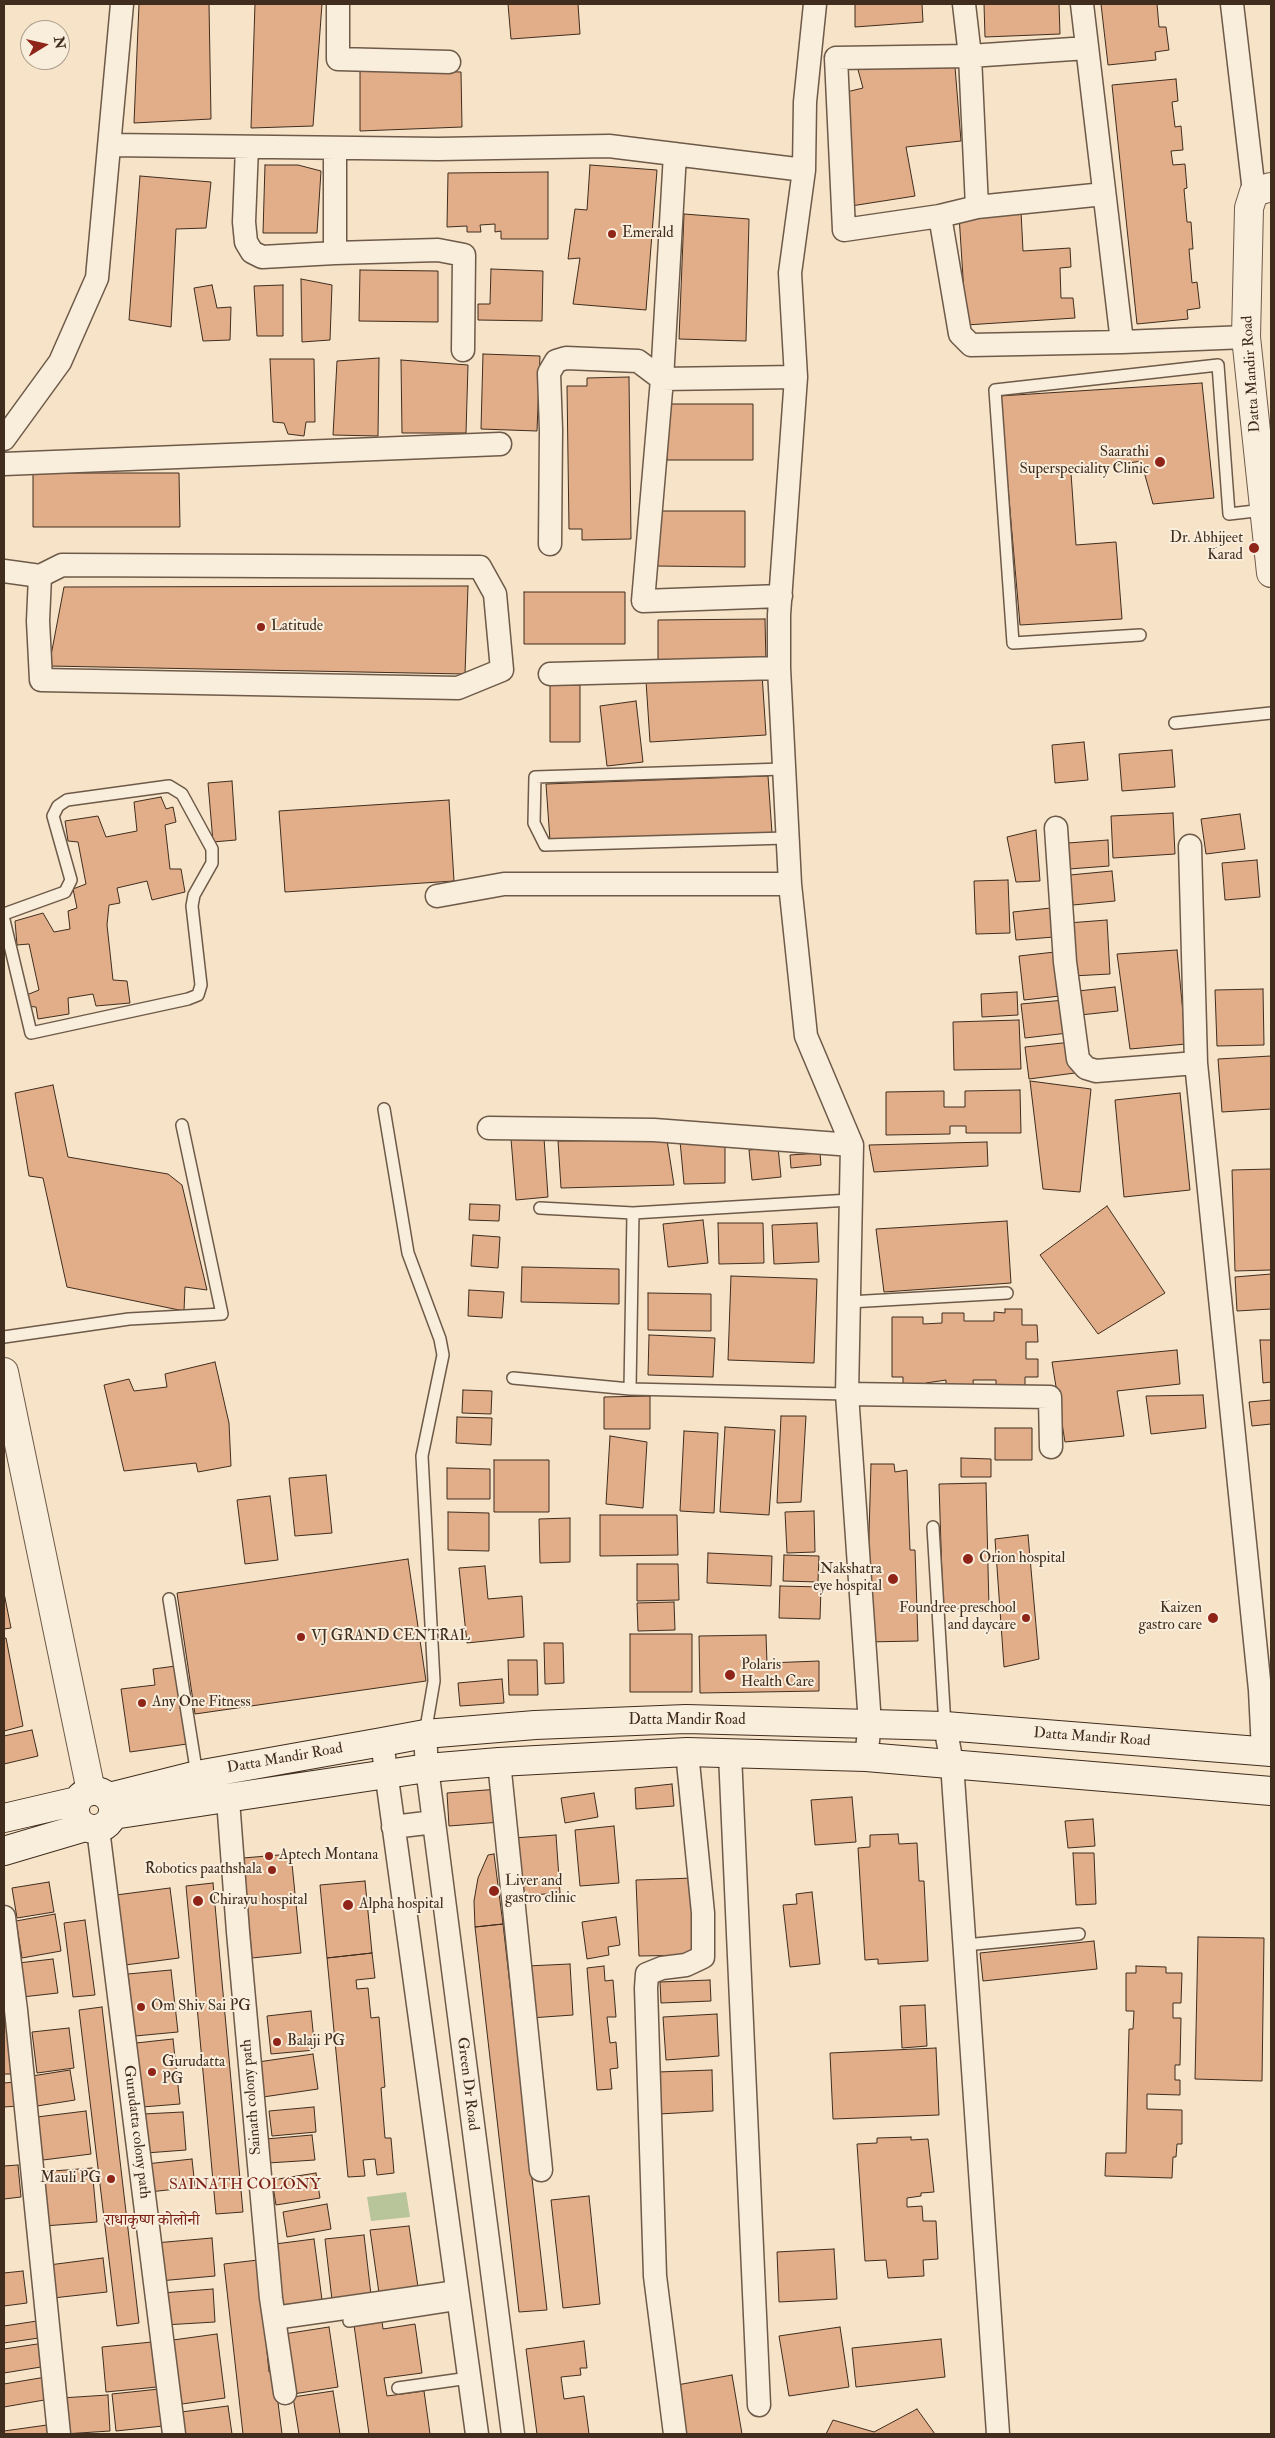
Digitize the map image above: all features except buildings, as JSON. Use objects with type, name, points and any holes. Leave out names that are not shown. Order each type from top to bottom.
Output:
[{"type":"main road","name":"Datta Mandir Road","points":[[1263,189],[1249,208],[1246,336],[1271,573]]},
{"type":"main road","points":[[4,1372],[95,1810]]},
{"type":"main road","name":"Datta Mandir Road","points":[[4,1851],[95,1810],[197,1775],[425,1734],[534,1725],[686,1719],[945,1726],[1267,1752]]},
{"type":"main road","name":"Datta Mandir Road","points":[[4,1818],[228,1800],[427,1768],[500,1762],[687,1752],[866,1757],[1271,1791]]},
{"type":"street","points":[[4,439],[60,362],[97,278],[122,4]]},
{"type":"street","points":[[338,4],[338,59],[449,62]]},
{"type":"street","points":[[815,4],[805,102],[804,170],[790,273],[796,377],[778,668],[786,838],[806,1036],[852,1145],[847,1394],[870,1724],[866,1757]]},
{"type":"street","points":[[964,4],[970,56],[977,207]]},
{"type":"street","points":[[1082,4],[1122,342]]},
{"type":"street","points":[[1232,4],[1263,189]]},
{"type":"street","points":[[1087,48],[970,56],[836,58],[844,230],[940,216],[977,207],[1104,194]]},
{"type":"street","points":[[110,145],[335,148],[609,146],[804,170]]},
{"type":"street","points":[[247,147],[244,222],[246,242],[252,252],[262,258],[334,253],[438,250],[464,255],[463,350]]},
{"type":"street","points":[[334,253],[335,148]]},
{"type":"street","points":[[675,154],[662,379],[642,601],[781,596]]},
{"type":"street","points":[[940,216],[960,334],[971,345],[1122,342],[1246,336]]},
{"type":"street","points":[[550,544],[551,430],[549,373],[556,361],[566,358],[638,361],[662,379],[796,377]]},
{"type":"street","points":[[4,464],[500,444]]},
{"type":"street","points":[[4,571],[40,576],[62,565],[480,567],[495,594],[502,670],[458,688],[41,680],[38,621],[40,576]]},
{"type":"street","points":[[550,674],[778,668]]},
{"type":"street","points":[[1056,828],[1065,962],[1078,1059],[1086,1068],[1096,1071],[1196,1063]]},
{"type":"street","points":[[1190,846],[1196,1063],[1267,1752]]},
{"type":"street","points":[[437,896],[504,884],[790,884]]},
{"type":"street","points":[[489,1128],[654,1130],[852,1145]]},
{"type":"street","points":[[847,1394],[1050,1397],[1050,1447]]},
{"type":"street","points":[[945,1726],[952,1763],[998,2434]]},
{"type":"street","name":"Green Dr Road","points":[[425,1734],[427,1768],[512,2434]]},
{"type":"street","points":[[382,1742],[477,2434]]},
{"type":"street","points":[[675,2434],[655,2276],[646,1988],[647,1974],[662,1968],[686,1965],[704,1958],[703,1913],[687,1752]]},
{"type":"street","points":[[730,1754],[759,2405]]},
{"type":"street","points":[[500,1762],[541,2170]]},
{"type":"street","name":"Sainath colony path","points":[[228,1800],[238,1942],[274,2318],[285,2393]]},
{"type":"street","name":"Gurudatta colony path","points":[[95,1810],[174,2434]]},
{"type":"street","points":[[393,1827],[434,1822]]},
{"type":"street","points":[[4,1917],[16,2010],[59,2434]]},
{"type":"street","points":[[439,2164],[477,2158]]},
{"type":"street","points":[[274,2318],[458,2298]]},
{"type":"lane","points":[[1140,635],[1013,642],[995,390],[1218,366],[1229,514],[1264,510]]},
{"type":"lane","points":[[1175,723],[1271,713]]},
{"type":"lane","points":[[783,769],[535,777],[534,823],[545,845],[786,838]]},
{"type":"lane","points":[[4,914],[66,892],[71,880],[53,816],[58,806],[67,800],[169,786],[182,794],[212,849],[212,862],[194,894],[192,906],[201,985],[198,994],[188,999],[31,1033],[4,920]]},
{"type":"lane","points":[[384,1109],[408,1253],[440,1339],[443,1355],[422,1465],[434,1681],[425,1734]]},
{"type":"lane","points":[[4,1337],[129,1319],[222,1314],[182,1125]]},
{"type":"lane","points":[[540,1208],[633,1213],[850,1200]]},
{"type":"lane","points":[[630,1389],[633,1213]]},
{"type":"lane","points":[[849,1302],[1007,1293]]},
{"type":"lane","points":[[513,1378],[630,1389],[847,1394]]},
{"type":"lane","points":[[933,1527],[945,1726]]},
{"type":"lane","points":[[169,1599],[197,1775]]},
{"type":"lane","points":[[965,1945],[1079,1934]]},
{"type":"lane","points":[[349,2321],[458,2298]]},
{"type":"lane","points":[[398,2388],[469,2378]]},
{"type":"green space","points":[[406,2192],[410,2217],[371,2221],[367,2197]]},
{"type":"place","name":"Emerald","points":[[612,234]]},
{"type":"place","name":"Saarathi Superspeciality Clinic","points":[[1160,462]]},
{"type":"place","name":"Dr. Abhijeet Karad","points":[[1254,548]]},
{"type":"place","name":"Latitude","points":[[261,627]]},
{"type":"place","name":"Orion hospital","points":[[968,1559]]},
{"type":"place","name":"Nakshatra eye hospital","points":[[893,1579]]},
{"type":"place","name":"Foundree preschool and daycare","points":[[1026,1618]]},
{"type":"place","name":"Kaizen gastro care","points":[[1213,1618]]},
{"type":"place","name":"VJ GRAND CENTRAL","points":[[301,1637]]},
{"type":"place","name":"Polaris Health Care","points":[[730,1675]]},
{"type":"place","name":"Any One Fitness","points":[[142,1703]]},
{"type":"place","name":"Aptech Montana","points":[[269,1856]]},
{"type":"place","name":"Robotics paathshala","points":[[272,1870]]},
{"type":"place","name":"Liver and gastro clinic","points":[[494,1891]]},
{"type":"place","name":"Chirayu hospital","points":[[198,1901]]},
{"type":"place","name":"Alpha hospital","points":[[348,1905]]},
{"type":"place","name":"Om Shiv Sai PG","points":[[141,2007]]},
{"type":"place","name":"Balaji PG","points":[[277,2042]]},
{"type":"place","name":"Gurudatta PG","points":[[152,2072]]},
{"type":"place","name":"Mauli PG","points":[[111,2179]]},
{"type":"district","name":"SAINATH COLONY","points":[[245,2186]]},
{"type":"district","name":"राधाकृष्ण कोलोनी","points":[[152,2222]]}]
